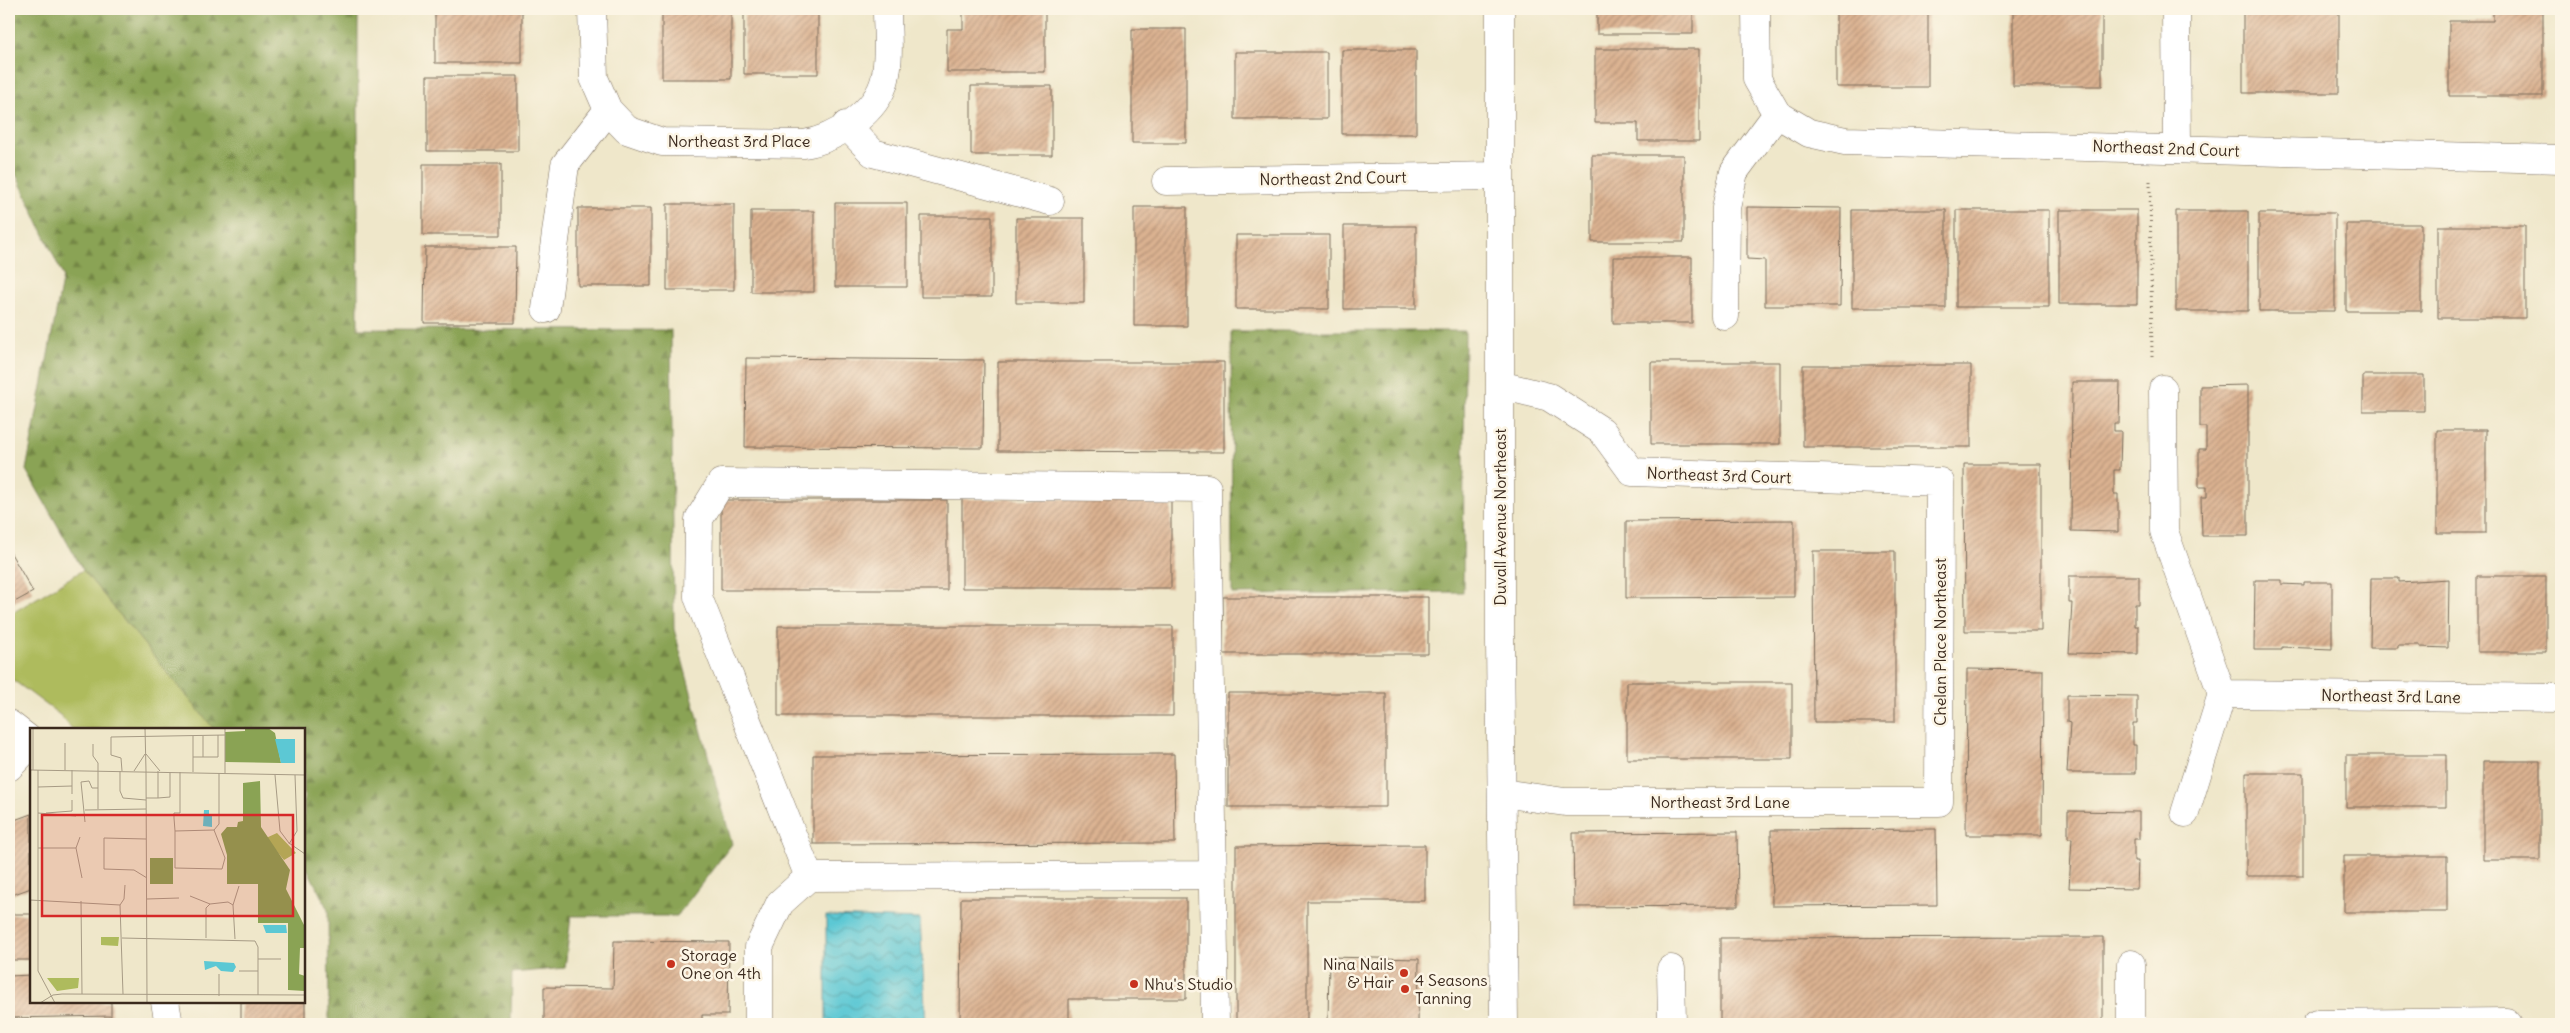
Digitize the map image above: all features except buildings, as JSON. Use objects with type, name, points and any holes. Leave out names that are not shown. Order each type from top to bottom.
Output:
[{"type":"street","name":"Northeast 3rd Place","points":[[592,9],[594,78],[608,110],[627,130],[662,142],[804,144],[819,142],[864,114],[885,80],[887,9]]},
{"type":"street","name":"Duvall Avenue Northeast","points":[[1500,9],[1504,1024]]},
{"type":"street","points":[[1725,316],[1726,208],[1734,172],[1777,114],[1757,79],[1756,9]]},
{"type":"street","points":[[2176,9],[2177,148]]},
{"type":"street","points":[[546,309],[565,165],[608,110]]},
{"type":"street","name":"Northeast 2nd Court","points":[[1777,114],[1809,133],[1845,141],[2561,159]]},
{"type":"street","points":[[846,125],[873,153],[1050,201]]},
{"type":"street","name":"Northeast 2nd Court","points":[[1166,181],[1500,176]]},
{"type":"street","name":"Northeast 3rd Court","points":[[1500,386],[1549,397],[1595,426],[1602,431],[1632,472],[1940,482]]},
{"type":"street","points":[[2163,389],[2164,531],[2222,694],[2184,813]]},
{"type":"street","name":"Chelan Place Northeast","points":[[1939,802],[1940,482]]},
{"type":"street","points":[[809,877],[698,597],[700,519],[721,483],[1207,488],[1215,1024]]},
{"type":"street","name":"Northeast 3rd Lane","points":[[2222,694],[2561,698]]},
{"type":"street","points":[[9,724],[30,742]]},
{"type":"street","points":[[9,767],[30,744]]},
{"type":"street","name":"Northeast 3rd Lane","points":[[1502,793],[1565,802],[1939,802]]},
{"type":"street","points":[[758,1024],[759,947],[780,903],[809,877],[1213,875]]},
{"type":"street","points":[[2131,964],[2132,1024]]},
{"type":"street","points":[[1671,969],[1672,1024]]},
{"type":"street","points":[[165,1003],[168,1024]]},
{"type":"street","points":[[2317,1024],[2506,1022],[2508,1024]]},
{"type":"path","points":[[2150,148],[2152,364]]},
{"type":"green space","points":[[9,9],[358,9],[358,329],[671,330],[674,629],[732,844],[677,916],[571,916],[565,968],[512,973],[511,1024],[329,1024],[328,910],[305,864],[305,728],[213,728],[83,570],[26,470],[63,276],[9,159]]},
{"type":"green space","points":[[1231,331],[1465,331],[1463,592],[1232,594]]},
{"type":"green space","points":[[83,570],[213,728],[71,728],[60,715],[9,677],[9,615]]},
{"type":"water","points":[[826,916],[920,919],[926,1024],[826,1024]]},
{"type":"place","name":"Storage One on 4th","points":[[671,964]]},
{"type":"place","name":"Nina Nails & Hair","points":[[1404,973]]},
{"type":"place","name":"Nhu's Studio","points":[[1134,984]]},
{"type":"place","name":"4 Seasons Tanning","points":[[1405,989]]}]
